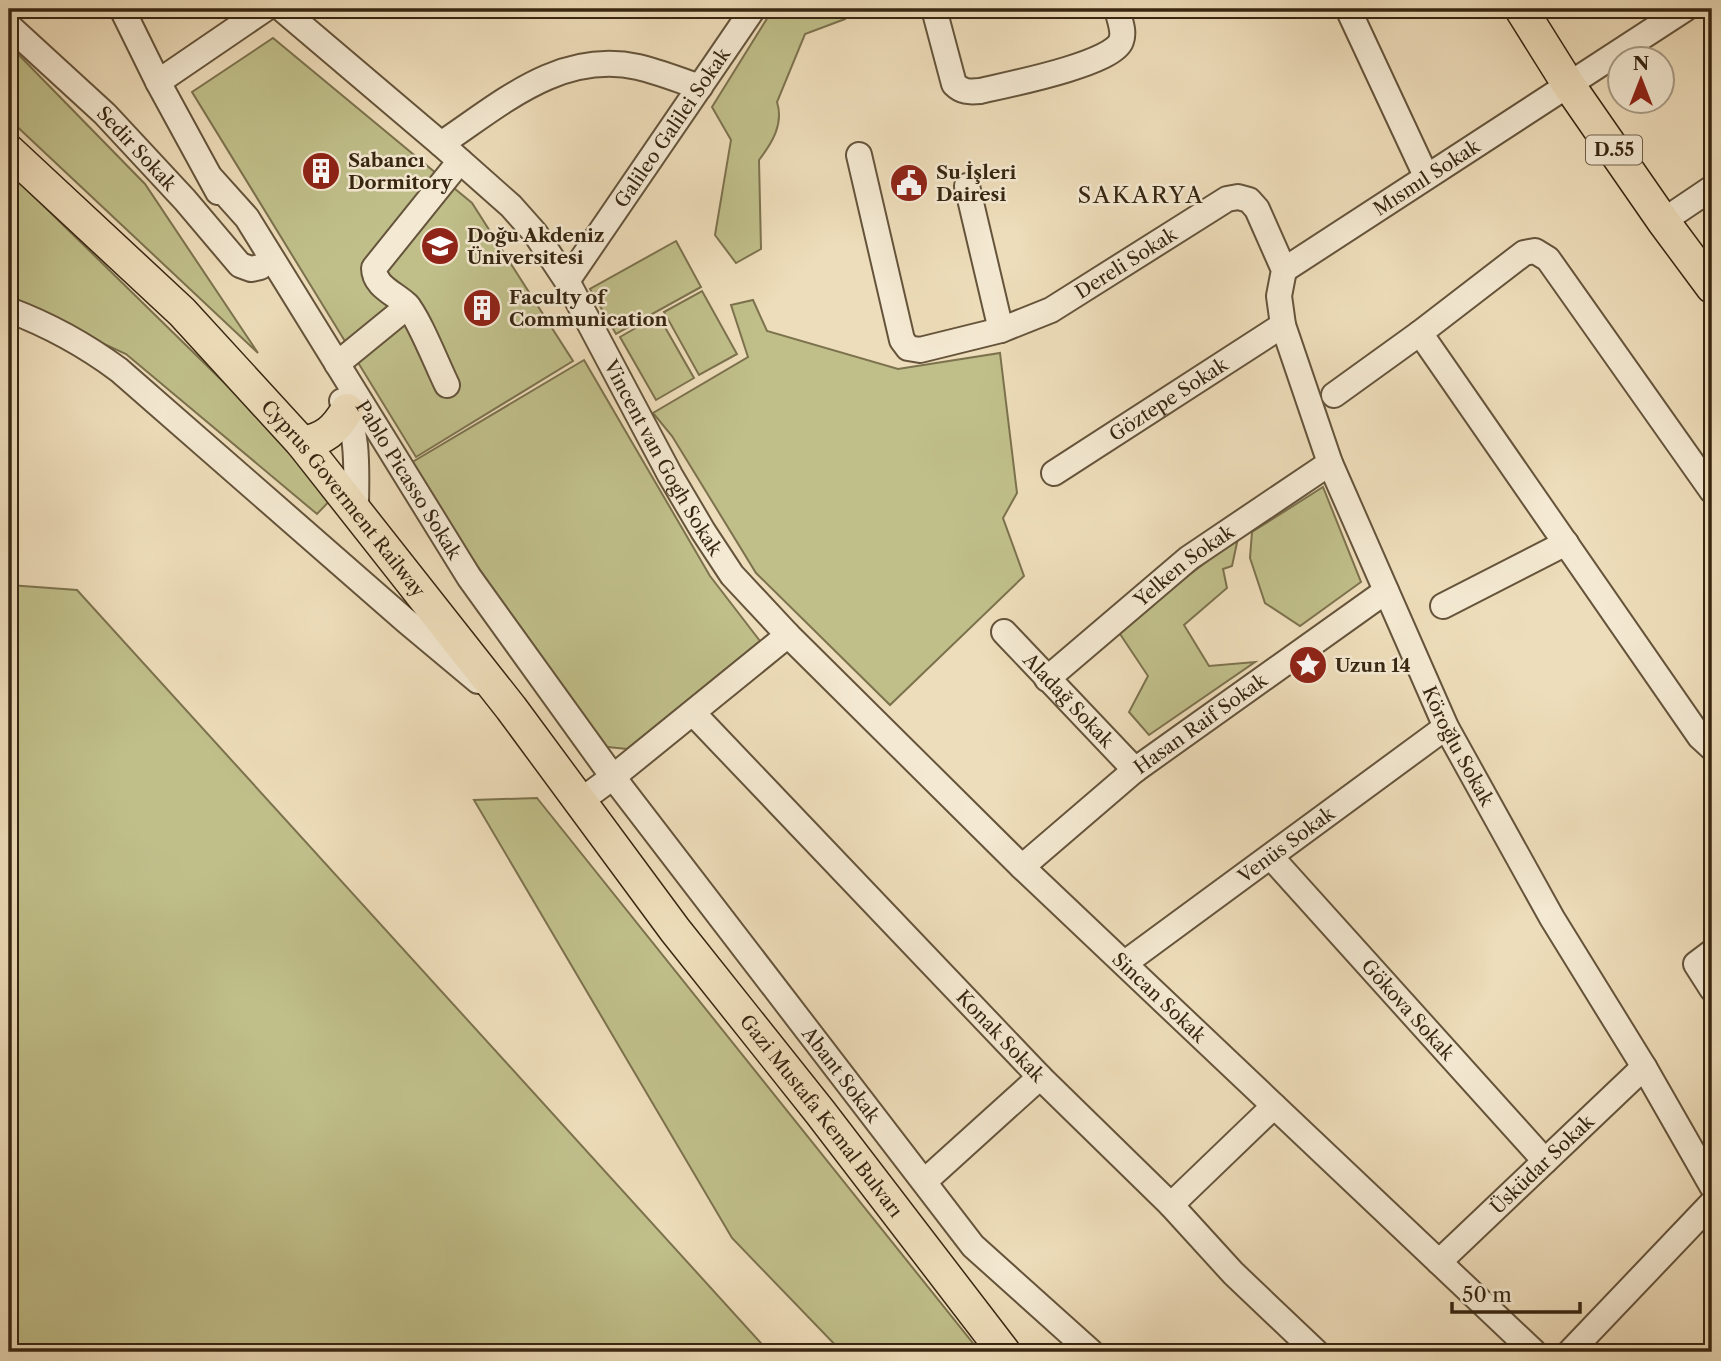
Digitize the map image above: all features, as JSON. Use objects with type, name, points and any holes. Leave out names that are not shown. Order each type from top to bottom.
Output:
[{"type":"main road","name":"D.55","points":[[1521,9],[1568,84],[1712,287]]},
{"type":"main road","name":"Cyprus Goverment Railway","points":[[9,151],[183,312],[302,443],[511,708],[638,880]]},
{"type":"main road","points":[[302,443],[328,434],[347,410]]},
{"type":"main road","name":"Gazi Mustafa Kemal Bulvarı","points":[[638,880],[1004,1352]]},
{"type":"street","name":"Pablo Picasso Sokak","points":[[122,9],[158,82],[212,179],[234,227],[347,410],[356,463],[356,510]]},
{"type":"street","points":[[158,82],[265,9]]},
{"type":"street","name":"Vincent van Gogh Sokak","points":[[282,9],[441,144],[511,206],[535,233],[568,281],[670,475],[703,531],[732,575],[788,635]]},
{"type":"street","name":"Galileo Galilei Sokak","points":[[568,281],[753,9]]},
{"type":"street","points":[[934,9],[954,83],[960,89],[970,92],[980,92],[1080,65],[1110,53],[1121,41],[1123,32],[1117,9]]},
{"type":"street","points":[[1348,9],[1426,176]]},
{"type":"street","name":"Mısmıl Sokak","points":[[1284,270],[1685,9]]},
{"type":"street","name":"Sedir Sokak","points":[[9,26],[105,114],[185,200],[240,265],[251,269],[260,267]]},
{"type":"street","points":[[441,144],[540,79],[571,67],[602,64],[638,67],[699,87]]},
{"type":"street","name":"Dereli Sokak","points":[[859,155],[902,340],[908,348],[920,350],[1001,330],[1051,310],[1227,199],[1238,197],[1249,200],[1257,209],[1284,270]]},
{"type":"street","points":[[447,385],[408,306],[378,281],[374,268],[460,161]]},
{"type":"street","name":"Pablo Picasso Sokak","points":[[212,179],[247,218],[469,577],[613,777]]},
{"type":"street","points":[[967,186],[1001,330]]},
{"type":"street","points":[[1663,221],[1712,188]]},
{"type":"street","points":[[1334,395],[1524,253],[1535,251],[1548,259],[1712,491]]},
{"type":"street","name":"Köroğlu Sokak","points":[[1284,270],[1279,296],[1283,325],[1330,463],[1446,727],[1552,918],[1644,1067],[1712,1186]]},
{"type":"street","points":[[337,364],[408,306]]},
{"type":"street","points":[[9,310],[62,332],[119,370],[405,620],[511,708]]},
{"type":"street","name":"Göztepe Sokak","points":[[1054,473],[1283,325]]},
{"type":"street","points":[[1420,333],[1700,737],[1712,748]]},
{"type":"street","name":"Yelken Sokak","points":[[1047,679],[1189,558],[1330,463]]},
{"type":"street","points":[[1443,606],[1566,543]]},
{"type":"street","name":"Hasan Raif Sokak","points":[[1022,867],[1135,770],[1386,591]]},
{"type":"street","name":"Aladağ Sokak","points":[[1004,632],[1135,770]]},
{"type":"street","points":[[579,802],[788,635]]},
{"type":"street","name":"Sincan Sokak","points":[[788,635],[1022,867],[1534,1352]]},
{"type":"street","name":"Konak Sokak","points":[[693,713],[1040,1077],[1171,1205],[1233,1273],[1316,1352]]},
{"type":"street","name":"Venüs Sokak","points":[[1125,963],[1446,727]]},
{"type":"street","name":"Abant Sokak","points":[[613,777],[973,1246],[1091,1352]]},
{"type":"street","name":"Gökova Sokak","points":[[1271,857],[1545,1161]]},
{"type":"street","points":[[1712,952],[1696,964],[1712,989]]},
{"type":"street","name":"Üsküdar Sokak","points":[[1439,1262],[1644,1067]]},
{"type":"street","points":[[925,1181],[1040,1077]]},
{"type":"street","points":[[1171,1205],[1274,1106]]},
{"type":"street","points":[[1570,1352],[1712,1203]]},
{"type":"shaded area","points":[[773,9],[843,9],[845,19],[805,34],[777,102],[779,118],[776,133],[759,160],[761,249],[736,263],[715,235],[731,140],[712,107]]},
{"type":"shaded area","points":[[273,38],[472,203],[573,361],[416,457],[192,92]]},
{"type":"shaded area","points":[[14,50],[145,184],[258,353],[9,119],[9,52]]},
{"type":"shaded area","points":[[9,172],[337,493],[317,514],[126,354],[9,300]]},
{"type":"shaded area","points":[[676,241],[701,287],[616,334],[590,289]]},
{"type":"shaded area","points":[[702,291],[737,354],[699,375],[664,312]]},
{"type":"shaded area","points":[[753,300],[767,331],[898,369],[1000,353],[1017,493],[1003,518],[1024,576],[890,705],[756,573],[672,436],[653,413],[748,357],[731,305]]},
{"type":"shaded area","points":[[658,315],[694,378],[656,400],[620,337]]},
{"type":"shaded area","points":[[584,360],[710,576],[760,641],[627,749],[598,746],[409,464]]},
{"type":"shaded area","points":[[1323,487],[1361,582],[1300,626],[1265,603],[1250,558],[1252,532]]},
{"type":"shaded area","points":[[1238,538],[1232,566],[1223,569],[1227,588],[1184,625],[1209,666],[1255,662],[1149,735],[1129,712],[1148,676],[1118,631]]},
{"type":"shaded area","points":[[9,585],[77,590],[769,1352],[9,1352]]},
{"type":"shaded area","points":[[537,798],[980,1352],[842,1352],[732,1238],[474,800]]},
{"type":"place","name":"Sabancı Dormitory","points":[[321,171]]},
{"type":"place","name":"Su İşleri Dairesi","points":[[909,183]]},
{"type":"place","name":"Doğu Akdeniz Üniversitesi","points":[[440,246]]},
{"type":"place","name":"Faculty of Communication","points":[[482,308]]},
{"type":"place","name":"Uzun 14","points":[[1308,665]]},
{"type":"district","name":"SAKARYA","points":[[1141,195]]}]
